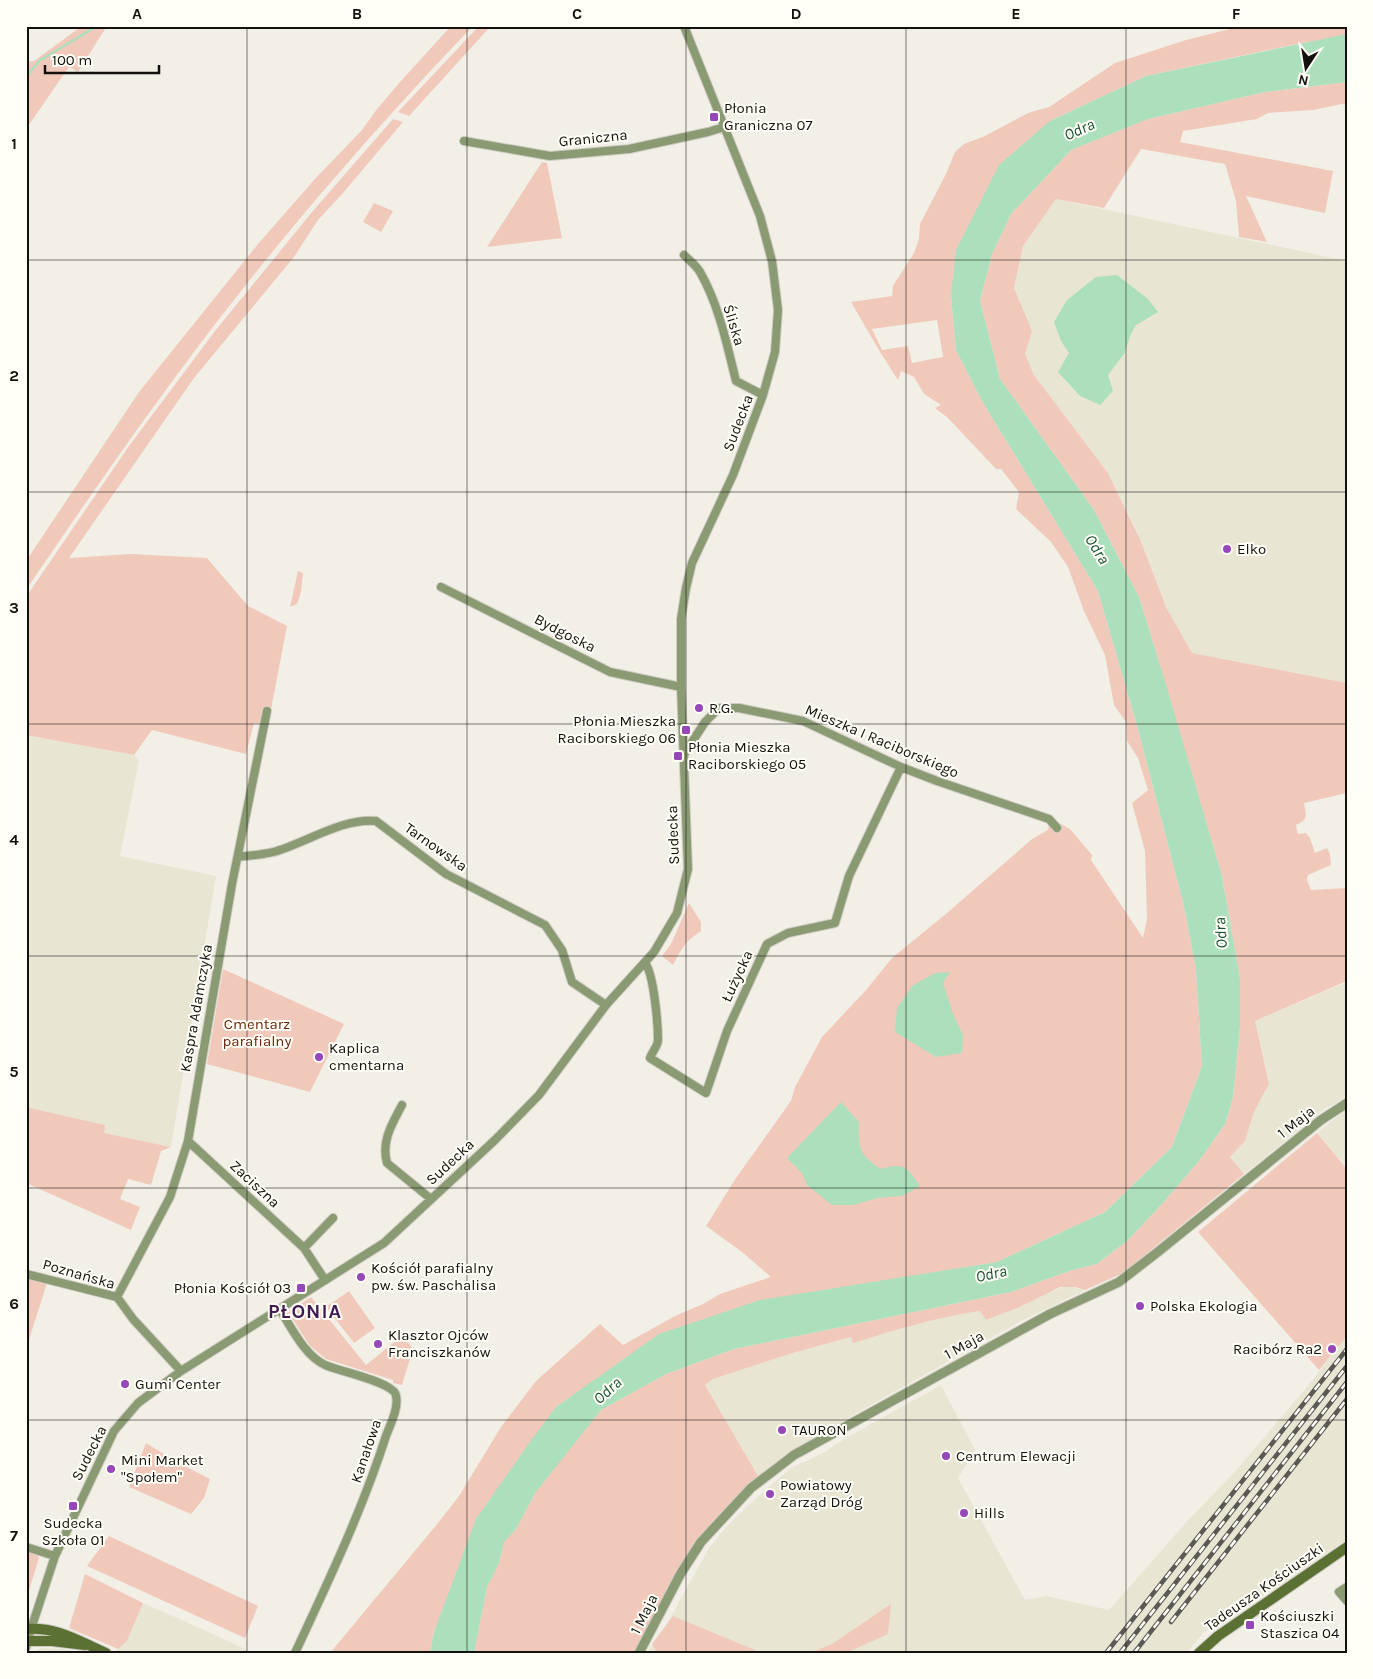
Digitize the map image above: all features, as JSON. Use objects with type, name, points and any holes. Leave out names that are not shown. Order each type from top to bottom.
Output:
[{"type":"main road","name":"Tadeusza Kościuszki","points":[[1199,1653],[1210,1641],[1347,1547]]},
{"type":"main road","points":[[29,1629],[44,1629],[66,1634],[106,1653]]},
{"type":"main road","points":[[27,1643],[89,1646]]},
{"type":"street","name":"Sudecka","points":[[27,1643],[29,1629],[55,1556],[114,1431],[138,1403],[181,1371],[384,1243],[495,1140],[539,1094],[606,1005],[654,952],[677,913],[688,869],[681,687],[681,619],[686,588],[692,563],[733,475],[763,395],[775,352],[778,310],[772,261],[760,216],[684,26]]},
{"type":"street","name":"Graniczna","points":[[464,141],[550,156],[629,149],[724,127]]},
{"type":"street","name":"Śliska","points":[[684,255],[699,270],[710,294],[724,333],[736,381],[763,395]]},
{"type":"street","name":"Bydgoska","points":[[441,587],[610,672],[681,687]]},
{"type":"street","name":"Mieszka I Raciborskiego","points":[[683,756],[704,722],[719,708],[739,708],[803,721],[901,767],[937,781],[1049,818],[1057,828]]},
{"type":"street","name":"Kaspra Adamczyka","points":[[117,1297],[170,1197],[188,1141],[209,1013],[267,711]]},
{"type":"street","name":"Łużycka","points":[[645,963],[648,967],[654,995],[658,1042],[650,1058],[706,1092],[727,1030],[767,944],[788,933],[835,923],[848,876],[901,767]]},
{"type":"street","name":"Tarnowska","points":[[238,857],[278,851],[348,823],[367,820],[376,821],[446,874],[545,925],[562,950],[572,982],[606,1005]]},
{"type":"street","name":"1 Maja","points":[[639,1653],[681,1573],[701,1542],[751,1488],[794,1455],[1050,1314],[1119,1282],[1321,1120],[1347,1103]]},
{"type":"street","points":[[402,1105],[385,1143],[387,1163],[430,1199]]},
{"type":"street","name":"Zaciszna","points":[[188,1141],[304,1248],[325,1280]]},
{"type":"street","points":[[304,1248],[333,1218]]},
{"type":"street","name":"Poznańska","points":[[26,1274],[117,1297],[133,1318],[181,1371]]},
{"type":"street","name":"Kanałowa","points":[[280,1310],[300,1341],[323,1364],[384,1385],[394,1391],[396,1396],[396,1406],[381,1454],[351,1531],[295,1653]]},
{"type":"street","points":[[26,1547],[55,1556]]},
{"type":"street","points":[[1347,1586],[1339,1592],[1347,1601]]},
{"type":"shaded area","points":[[1056,199],[1347,261],[1347,683],[1192,653],[1166,607],[1135,527],[1108,473],[1034,375],[1025,354],[1031,331],[1014,288],[1023,246]]},
{"type":"shaded area","points":[[26,735],[134,755],[139,761],[120,856],[216,876],[171,1147],[103,1133],[105,1125],[26,1107]]},
{"type":"shaded area","points":[[1347,982],[1347,1097],[1324,1109],[1244,1174],[1230,1157],[1245,1141],[1254,1112],[1269,1084],[1255,1021]]},
{"type":"shaded area","points":[[1347,1109],[1347,1168],[1317,1133]]},
{"type":"shaded area","points":[[1067,1286],[1085,1290],[1021,1321],[883,1398],[783,1456],[758,1476],[705,1385],[713,1379],[793,1353],[852,1337],[854,1342],[945,1316],[980,1311],[986,1320]]},
{"type":"shaded area","points":[[1347,1336],[1347,1539],[1238,1613],[1204,1632],[1187,1653],[647,1653],[665,1627],[709,1548],[726,1527],[756,1498],[791,1468],[823,1453],[846,1438],[941,1385],[975,1450],[958,1478],[1025,1600],[1046,1596],[1109,1610],[1190,1518],[1232,1475],[1306,1388]]},
{"type":"shaded area","points":[[143,1603],[254,1653],[121,1653],[116,1651],[127,1641]]},
{"type":"shaded area","points":[[40,1648],[63,1649],[82,1653],[34,1653]]},
{"type":"green space","points":[[82,26],[107,26],[78,72],[69,67],[26,129],[26,62],[34,61]]},
{"type":"green space","points":[[451,26],[473,26],[337,175],[240,292],[185,364],[93,492],[26,590],[26,561],[139,392],[258,244],[314,180],[362,130],[400,82]]},
{"type":"green space","points":[[479,26],[491,26],[409,116],[398,112]]},
{"type":"green space","points":[[1242,26],[1347,26],[1347,36],[1302,43],[1146,76],[1050,121],[951,296],[956,350],[982,401],[1098,591],[1137,725],[1184,906],[1196,969],[1202,1066],[1172,1147],[1105,1212],[997,1262],[847,1287],[556,1407],[434,1631],[430,1653],[330,1653],[459,1496],[501,1427],[536,1381],[600,1324],[623,1345],[720,1294],[771,1277],[742,1252],[706,1226],[736,1178],[791,1101],[795,1087],[822,1037],[866,990],[892,958],[1032,839],[1048,830],[1050,818],[1070,829],[1092,855],[1091,860],[1143,938],[1147,919],[1145,851],[1132,803],[1148,790],[1138,758],[1127,741],[1126,722],[1114,705],[1105,655],[1084,611],[1068,567],[1051,542],[1016,509],[1019,492],[1001,469],[996,469],[948,418],[935,408],[941,405],[924,394],[914,377],[901,371],[898,380],[851,302],[892,296],[893,286],[914,253],[919,239],[920,224],[946,174],[955,152],[964,144],[985,136],[1028,113],[1049,107],[1115,63],[1186,40]],"holes":[[[937,320],[943,357],[912,363],[908,346],[882,350],[872,329]]]},
{"type":"green space","points":[[1347,82],[1347,105],[1342,104],[1313,110],[1268,113],[1257,119],[1183,131],[1180,142],[1333,171],[1325,213],[1246,196],[1267,242],[1239,237],[1236,201],[1225,164],[1141,149],[1104,208],[1056,199],[1023,246],[1014,288],[1032,331],[1025,354],[1034,375],[1108,473],[1140,539],[1166,607],[1192,653],[1347,683],[1347,793],[1304,803],[1306,817],[1296,825],[1298,834],[1306,833],[1310,838],[1315,853],[1327,848],[1330,854],[1331,865],[1308,875],[1307,880],[1311,890],[1347,888],[1347,981],[1255,1021],[1269,1084],[1254,1112],[1245,1141],[1230,1157],[1244,1174],[1123,1273],[1085,1290],[1075,1287],[1060,1287],[1020,1307],[986,1320],[980,1311],[932,1320],[853,1343],[851,1337],[793,1353],[713,1379],[705,1385],[758,1476],[697,1540],[680,1567],[635,1653],[474,1653],[487,1587],[499,1563],[504,1541],[516,1529],[535,1493],[556,1464],[601,1410],[666,1374],[734,1349],[1011,1292],[1069,1271],[1097,1264],[1128,1240],[1161,1205],[1199,1161],[1225,1124],[1233,1098],[1240,1024],[1240,979],[1222,876],[1148,626],[1139,597],[1094,510],[1000,379],[980,301],[992,254],[1011,214],[1071,150],[1148,119],[1265,92]]},
{"type":"green space","points":[[393,119],[403,122],[318,220],[294,257],[194,378],[69,558],[131,554],[207,558],[248,606],[287,626],[268,725],[254,723],[246,754],[152,730],[134,755],[26,735],[26,597],[129,446],[215,331],[312,212]]},
{"type":"green space","points":[[542,162],[547,163],[562,238],[487,247]]},
{"type":"green space","points":[[374,203],[393,211],[381,232],[363,222]]},
{"type":"green space","points":[[298,571],[303,573],[301,592],[297,604],[290,607]]},
{"type":"green space","points":[[689,903],[701,922],[701,931],[684,946],[673,965],[662,956],[671,944]]},
{"type":"green space","name":"Cmentarz parafialny","points":[[223,969],[344,1024],[310,1092],[207,1064]]},
{"type":"green space","points":[[26,1107],[105,1125],[104,1133],[171,1147],[161,1151],[151,1185],[128,1179],[120,1199],[140,1207],[131,1230],[26,1183]]},
{"type":"green space","points":[[1317,1133],[1347,1169],[1347,1336],[1319,1370],[1198,1232]]},
{"type":"green space","points":[[26,1278],[47,1283],[26,1349]]},
{"type":"green space","points":[[349,1291],[375,1328],[354,1343],[326,1307]]},
{"type":"green space","points":[[311,1297],[366,1365],[403,1335],[413,1349],[402,1385],[393,1383],[393,1380],[326,1359],[310,1346],[288,1312]]},
{"type":"green space","points":[[146,1443],[210,1479],[204,1498],[191,1514],[129,1487]]},
{"type":"green space","points":[[109,1536],[258,1606],[245,1638],[87,1566]]},
{"type":"green space","points":[[26,1550],[36,1553],[39,1558],[26,1600]]},
{"type":"green space","points":[[85,1574],[143,1603],[127,1641],[118,1649],[69,1628]]},
{"type":"green space","points":[[891,1604],[888,1634],[846,1653],[810,1653],[832,1644]]},
{"type":"green space","points":[[673,1616],[755,1650],[754,1653],[657,1653],[652,1644]]},
{"type":"water","name":"Odra","points":[[1347,34],[1347,82],[1265,92],[1148,119],[1071,150],[1011,214],[992,254],[980,301],[1000,379],[1094,510],[1139,597],[1167,688],[1222,876],[1240,979],[1240,1025],[1233,1098],[1225,1124],[1199,1161],[1161,1205],[1128,1240],[1097,1264],[1069,1271],[1011,1292],[734,1349],[666,1374],[601,1410],[535,1493],[516,1529],[504,1542],[499,1563],[487,1587],[474,1653],[430,1653],[434,1632],[476,1519],[527,1446],[556,1407],[659,1334],[760,1300],[997,1262],[1105,1212],[1172,1147],[1202,1066],[1196,969],[1184,906],[1137,725],[1098,591],[982,401],[956,350],[951,296],[956,250],[999,165],[1050,121],[1146,76]]},
{"type":"water","points":[[1117,275],[1148,299],[1158,312],[1136,325],[1124,354],[1108,375],[1113,391],[1100,405],[1080,396],[1058,372],[1069,353],[1061,341],[1054,322],[1067,300],[1096,277]]},
{"type":"water","points":[[950,972],[943,983],[953,1014],[963,1035],[962,1053],[936,1057],[895,1032],[897,1008],[912,986],[935,973]]},
{"type":"water","points":[[841,1102],[859,1122],[861,1150],[868,1159],[880,1169],[895,1166],[904,1167],[920,1186],[902,1196],[878,1198],[853,1205],[832,1205],[807,1185],[802,1173],[787,1158]]},
{"type":"waterway","points":[[26,77],[39,61],[97,26]]},
{"type":"railway","points":[[1106,1653],[1347,1349]]},
{"type":"railway","points":[[1120,1653],[1347,1366]]},
{"type":"railway","points":[[1134,1653],[1347,1382]]},
{"type":"railway","points":[[1171,1622],[1347,1399]]},
{"type":"place","name":"Płonia Graniczna 07","points":[[714,117]]},
{"type":"place","name":"Elko","points":[[1227,549]]},
{"type":"place","name":"R.G.","points":[[699,708]]},
{"type":"place","name":"Płonia Mieszka Raciborskiego 06","points":[[686,730]]},
{"type":"place","name":"Płonia Mieszka Raciborskiego 05","points":[[678,756]]},
{"type":"place","name":"Kaplica cmentarna","points":[[319,1057]]},
{"type":"place","name":"Kościół parafialny pw. św. Paschalisa","points":[[361,1277]]},
{"type":"place","name":"Płonia Kościół 03","points":[[301,1288]]},
{"type":"place","name":"Polska Ekologia","points":[[1140,1306]]},
{"type":"place","name":"Klasztor Ojców Franciszkanów","points":[[378,1344]]},
{"type":"place","name":"Racibórz Ra2","points":[[1332,1349]]},
{"type":"place","name":"Gumi Center","points":[[125,1384]]},
{"type":"place","name":"TAURON","points":[[782,1430]]},
{"type":"place","name":"Centrum Elewacji","points":[[946,1456]]},
{"type":"place","name":"Mini Market \"Społem\"","points":[[111,1469]]},
{"type":"place","name":"Powiatowy Zarząd Dróg","points":[[770,1494]]},
{"type":"place","name":"Sudecka Szkoła 01","points":[[73,1506]]},
{"type":"place","name":"Hills","points":[[964,1513]]},
{"type":"place","name":"Kościuszki Staszica 04","points":[[1250,1625]]},
{"type":"district","name":"PŁONIA","points":[[305,1311]]}]
